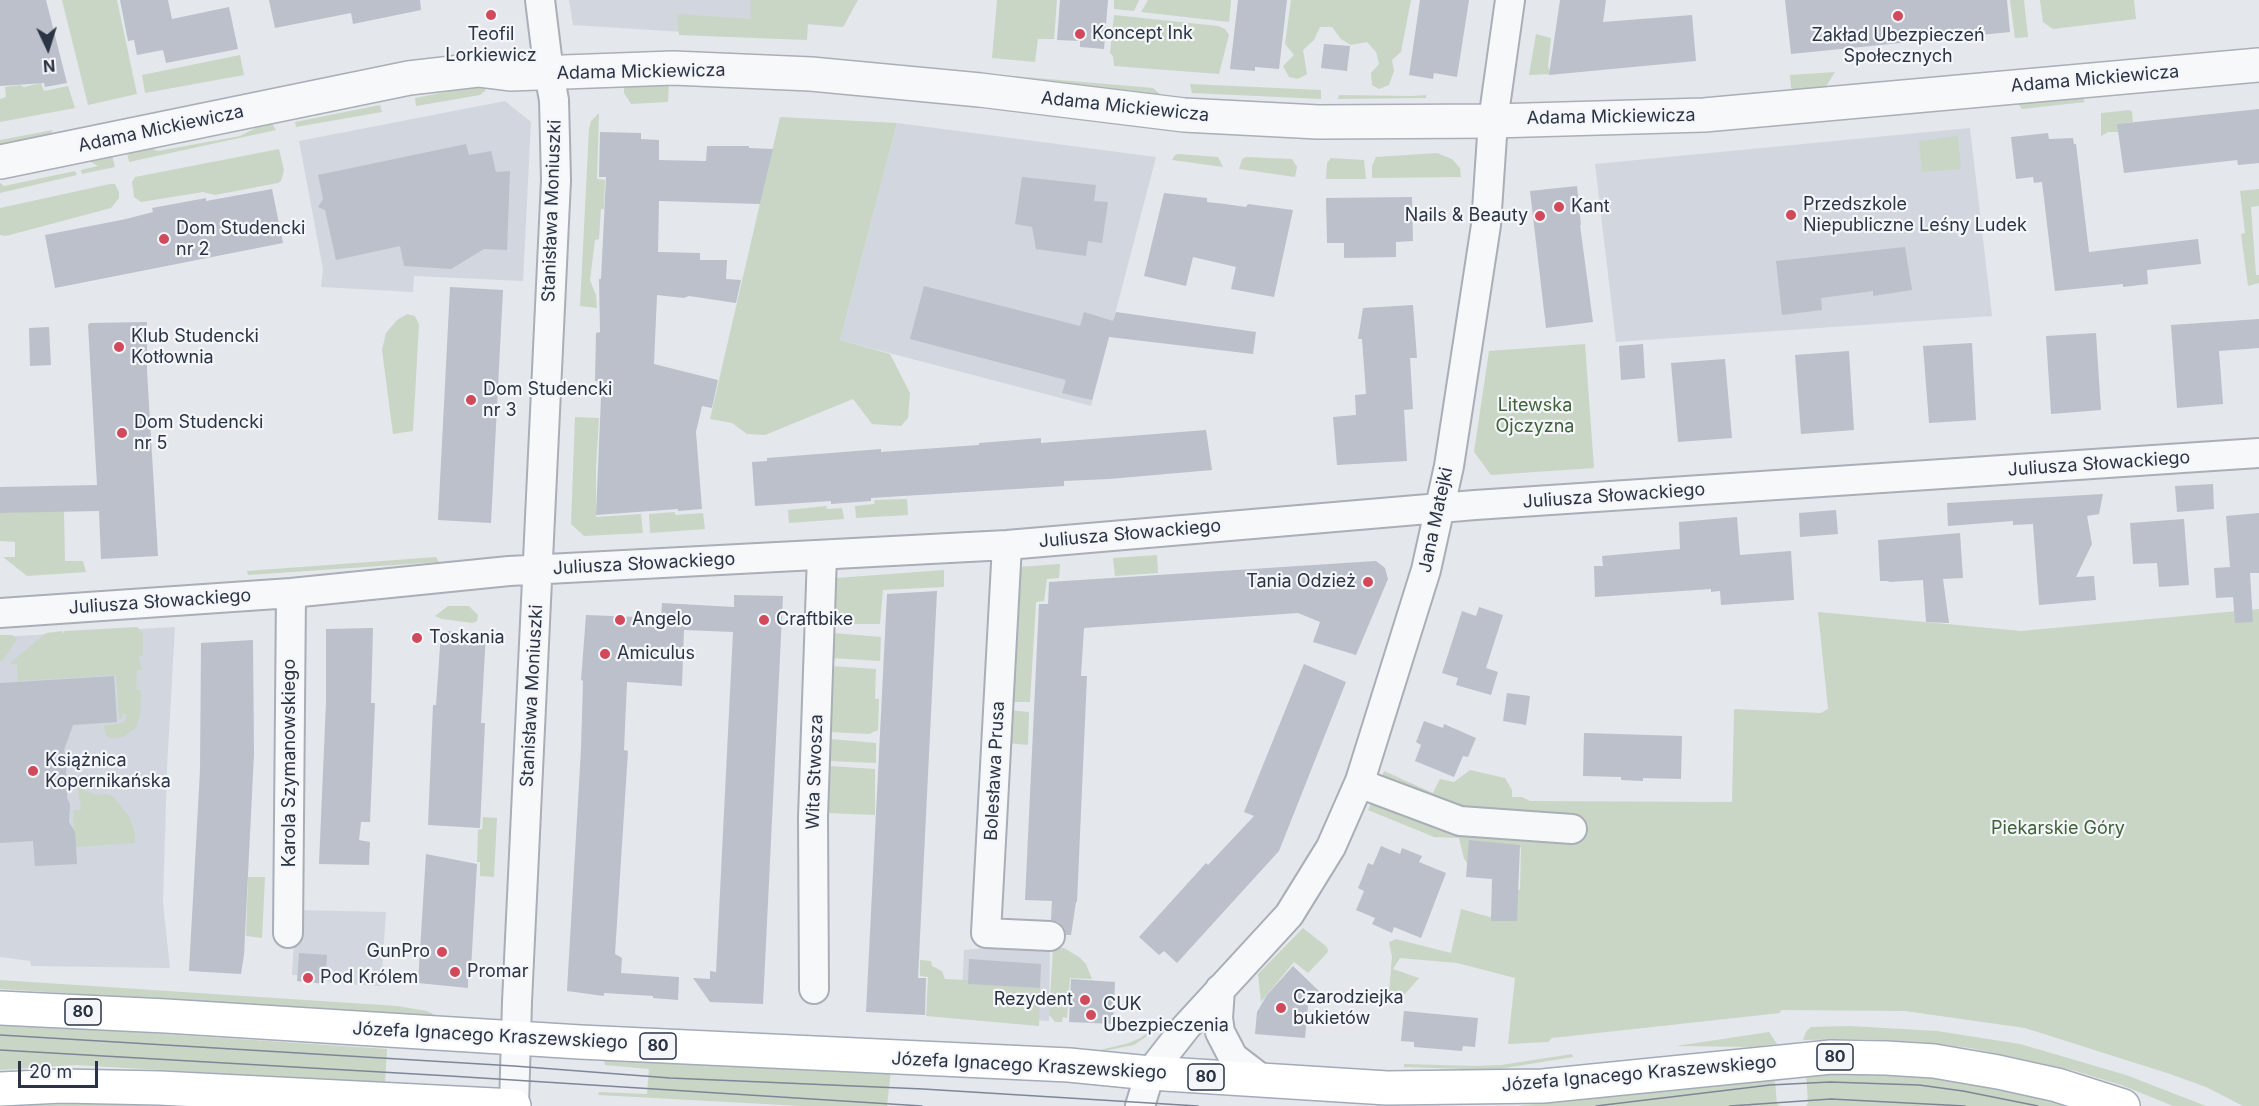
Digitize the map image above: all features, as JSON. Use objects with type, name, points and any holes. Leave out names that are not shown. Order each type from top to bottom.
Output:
[{"type":"main road","name":"Józefa Ignacego Kraszewskiego","points":[[0,1008],[516,1038],[1069,1065],[1150,1073],[1387,1088],[1543,1086],[1792,1060],[1831,1057],[1886,1058],[1934,1061],[1998,1072],[2057,1085],[2123,1106]]},
{"type":"main road","points":[[0,1089],[62,1086],[160,1088],[514,1106]]},
{"type":"street","name":"Stanisława Moniuszki","points":[[514,1106],[556,180],[555,100],[549,73],[540,0]]},
{"type":"street","name":"Jana Matejki","points":[[1140,1106],[1150,1073],[1220,988],[1289,915],[1331,847],[1360,782],[1426,570],[1449,466],[1486,225],[1492,121],[1510,0]]},
{"type":"street","name":"Adama Mickiewicza","points":[[0,162],[413,77],[478,70],[510,74],[678,68],[811,74],[980,90],[1184,115],[1318,122],[1492,121],[1704,115],[2259,65]]},
{"type":"street","name":"Juliusza Słowackiego","points":[[0,613],[291,593],[538,569],[1007,545],[1497,504],[2259,453]]},
{"type":"street","name":"Bolesława Prusa","points":[[1007,545],[986,933],[1050,936]]},
{"type":"street","name":"Wita Stwosza","points":[[813,989],[813,817],[822,555]]},
{"type":"street","name":"Karola Szymanowskiego","points":[[288,933],[291,593]]},
{"type":"street","points":[[1360,782],[1460,821],[1572,830]]},
{"type":"street","points":[[1220,988],[1218,1018],[1220,1032],[1233,1057],[1263,1080]]},
{"type":"shaded area","points":[[569,0],[858,0],[843,27],[807,24],[762,37],[573,25]]},
{"type":"shaded area","points":[[505,101],[531,122],[523,281],[414,276],[413,292],[321,287],[323,269],[299,141]]},
{"type":"shaded area","points":[[897,123],[1156,157],[1091,406],[840,340]]},
{"type":"shaded area","name":"Przedszkole Niepubliczne Leśny Ludek","points":[[1970,128],[1992,316],[1616,342],[1595,164]]},
{"type":"shaded area","points":[[175,627],[167,768],[163,903],[170,968],[31,966],[30,961],[0,957],[0,637]]},
{"type":"shaded area","points":[[296,910],[386,912],[381,986],[330,983],[323,977],[292,975]]},
{"type":"shaded area","points":[[1050,943],[1049,1021],[961,1016],[964,950]]},
{"type":"green space","points":[[62,0],[117,0],[137,94],[88,105]]},
{"type":"green space","points":[[751,0],[858,0],[843,27],[808,24],[807,40],[679,35],[677,14],[750,19]]},
{"type":"green space","points":[[997,0],[1057,0],[1054,39],[1038,39],[1035,62],[992,58]]},
{"type":"green space","points":[[1114,0],[1139,0],[1134,11],[1114,9]]},
{"type":"green space","points":[[1148,0],[1231,0],[1229,22],[1141,12]]},
{"type":"green space","points":[[1291,0],[1411,0],[1401,52],[1392,60],[1394,71],[1389,85],[1379,89],[1372,85],[1371,73],[1379,64],[1376,52],[1367,42],[1351,45],[1341,39],[1332,27],[1320,27],[1314,40],[1303,50],[1307,74],[1298,79],[1289,77],[1283,66],[1294,55],[1285,44]]},
{"type":"green space","points":[[2010,0],[2024,0],[2028,37],[2015,38]]},
{"type":"green space","points":[[2040,0],[2134,0],[2136,19],[2053,29],[2043,22]]},
{"type":"green space","points":[[1114,15],[1218,26],[1225,29],[1229,35],[1219,74],[1114,66],[1113,56],[1110,53]]},
{"type":"green space","points":[[1536,34],[1551,38],[1548,66],[1551,74],[1529,75]]},
{"type":"green space","points":[[240,55],[244,75],[145,93],[142,75]]},
{"type":"green space","points":[[1835,72],[1822,93],[1800,96],[1791,88],[1790,75]]},
{"type":"green space","points":[[990,74],[1153,88],[1161,95],[1174,99],[993,81]]},
{"type":"green space","points":[[41,83],[44,91],[68,86],[75,108],[0,122],[0,99],[6,97],[5,87],[20,85],[24,87]]},
{"type":"green space","points":[[486,84],[485,91],[480,95],[416,106],[415,98]]},
{"type":"green space","points":[[624,84],[669,84],[668,102],[631,104],[624,93]]},
{"type":"green space","points":[[1190,84],[1321,90],[1321,99],[1192,93]]},
{"type":"green space","points":[[2079,92],[2085,102],[2022,109],[2017,102]]},
{"type":"green space","points":[[1339,95],[1426,95],[1426,98],[1338,99]]},
{"type":"green space","points":[[380,105],[382,112],[296,127],[295,122]]},
{"type":"green space","points":[[2130,110],[2133,122],[2118,124],[2118,132],[2108,132],[2101,136],[2101,113]]},
{"type":"green space","points":[[599,113],[597,179],[605,180],[604,209],[601,209],[599,239],[595,240],[590,280],[596,295],[597,308],[580,306],[589,129],[591,121]]},
{"type":"green space","points":[[780,117],[897,123],[840,340],[890,354],[910,393],[908,418],[901,426],[872,424],[853,399],[765,435],[747,434],[732,423],[710,419]]},
{"type":"green space","points":[[270,121],[276,130],[129,162],[125,144],[135,142],[158,151],[240,136]]},
{"type":"green space","points":[[53,130],[49,137],[0,148],[0,140]]},
{"type":"green space","points":[[1958,136],[1961,169],[1922,172],[1919,141]]},
{"type":"green space","points":[[110,147],[115,167],[82,174],[81,170],[98,166],[82,157]]},
{"type":"green space","points":[[279,149],[284,170],[281,181],[278,183],[215,195],[203,192],[141,202],[134,197],[132,182],[135,177]]},
{"type":"green space","points":[[1437,153],[1452,159],[1460,168],[1461,177],[1372,178],[1372,166],[1376,157]]},
{"type":"green space","points":[[1178,154],[1218,157],[1223,167],[1172,160]]},
{"type":"green space","points":[[1246,157],[1292,159],[1297,167],[1295,177],[1239,169],[1242,159]]},
{"type":"green space","points":[[1331,158],[1364,160],[1366,179],[1326,179],[1327,163]]},
{"type":"green space","points":[[75,171],[77,175],[0,193],[0,183],[4,186]]},
{"type":"green space","points":[[115,184],[119,192],[119,198],[111,208],[6,236],[0,235],[0,208]]},
{"type":"green space","points":[[2259,189],[2259,206],[2251,207],[2256,275],[2259,275],[2259,283],[2248,286],[2241,234],[2245,233],[2240,191]]},
{"type":"green space","points":[[407,314],[415,316],[419,324],[413,431],[393,434],[382,350],[386,333],[397,320]]},
{"type":"green space","name":"Litewska Ojczyzna","points":[[1585,344],[1594,468],[1491,475],[1474,452],[1489,351]]},
{"type":"green space","points":[[575,417],[599,418],[596,517],[641,514],[643,533],[584,536],[571,524]]},
{"type":"green space","points":[[907,499],[908,515],[856,518],[855,506],[874,504],[875,500]]},
{"type":"green space","points":[[826,506],[827,509],[842,508],[844,519],[789,523],[788,510]]},
{"type":"green space","points":[[64,511],[65,561],[83,561],[86,572],[27,576],[3,557],[15,557],[15,542],[0,541],[0,513]]},
{"type":"green space","points":[[675,512],[675,515],[703,513],[705,529],[650,533],[649,514]]},
{"type":"green space","points":[[1157,555],[1158,573],[1115,576],[1113,558]]},
{"type":"green space","points":[[436,557],[439,562],[248,575],[247,571]]},
{"type":"green space","points":[[1060,564],[1059,578],[1047,579],[1044,601],[1036,602],[1030,702],[1009,702],[1017,567]]},
{"type":"green space","points":[[944,570],[944,587],[883,590],[880,624],[835,624],[836,578]]},
{"type":"green space","points":[[448,606],[469,606],[478,615],[477,621],[473,623],[435,616]]},
{"type":"green space","name":"Piekarskie Góry","points":[[2259,609],[2259,1106],[2243,1106],[2206,1087],[2170,1074],[2025,1028],[1905,1011],[1781,1010],[1780,1013],[1552,1038],[1548,1042],[1508,1044],[1515,978],[1457,963],[1400,958],[1393,969],[1419,978],[1398,1002],[1388,1004],[1392,957],[1389,942],[1396,939],[1451,953],[1461,909],[1490,917],[1520,889],[1521,848],[1519,845],[1468,864],[1464,859],[1459,838],[1434,837],[1368,810],[1384,771],[1433,793],[1440,779],[1454,782],[1470,770],[1505,778],[1512,790],[1512,797],[1522,797],[1530,801],[1732,802],[1734,709],[1821,713],[1828,709],[1818,612],[2021,631]]},
{"type":"green space","points":[[137,627],[143,633],[143,656],[139,656],[142,670],[137,670],[136,689],[141,690],[140,714],[136,728],[123,737],[109,738],[104,726],[126,721],[126,714],[122,714],[122,719],[119,719],[116,675],[18,681],[17,664],[9,664],[46,633],[62,631],[63,634],[64,631]]},
{"type":"green space","points":[[833,633],[881,637],[880,661],[832,658]]},
{"type":"green space","points":[[0,635],[12,635],[17,639],[2,661],[0,661]]},
{"type":"green space","points":[[832,666],[876,669],[875,699],[879,699],[878,730],[869,734],[829,732]]},
{"type":"green space","points":[[1009,710],[1029,712],[1028,745],[1007,743]]},
{"type":"green space","points":[[831,739],[876,743],[876,763],[829,761]]},
{"type":"green space","points":[[829,766],[875,769],[875,815],[827,813]]},
{"type":"green space","points":[[78,787],[95,795],[112,796],[130,818],[135,843],[77,847],[74,845],[73,810],[81,810]]},
{"type":"green space","points":[[483,817],[497,818],[494,877],[480,876],[480,862],[477,862],[478,830],[482,829]]},
{"type":"green space","points":[[248,877],[265,877],[262,938],[246,936]]},
{"type":"green space","points":[[1303,928],[1327,947],[1328,952],[1308,973],[1294,962],[1261,1002],[1258,974]]},
{"type":"green space","points":[[1053,948],[1064,948],[1079,957],[1086,964],[1092,979],[1070,978],[1067,1018],[1063,1017],[1062,1022],[1055,1022],[1049,1015]]},
{"type":"green space","points":[[920,960],[931,961],[932,966],[942,971],[945,979],[968,980],[969,984],[1040,988],[1039,1026],[926,1016],[928,977],[920,976]]},
{"type":"green space","points":[[0,980],[397,1006],[427,1011],[439,1017],[0,989]]},
{"type":"green space","points":[[0,1023],[387,1049],[385,1083],[75,1065],[0,1070]]},
{"type":"green space","points":[[1162,1023],[1165,1024],[1134,1045],[1096,1051],[1129,1043]]},
{"type":"green space","points":[[1849,1026],[1937,1031],[2020,1044],[2126,1075],[2206,1106],[2173,1106],[2124,1086],[2072,1070],[1970,1048],[1921,1042],[1862,1039],[1803,1040],[1811,1027]]},
{"type":"green space","points":[[1769,1032],[1777,1044],[1752,1047],[1676,1046]]},
{"type":"green space","points":[[1572,1054],[1573,1057],[1493,1070],[1404,1067],[1404,1064],[1501,1065]]},
{"type":"green space","points":[[603,1056],[891,1070],[887,1106],[801,1106],[598,1095],[599,1092],[647,1094],[649,1069],[605,1065]]},
{"type":"green space","points":[[1806,1072],[1862,1072],[1919,1076],[1974,1083],[2077,1106],[1806,1106],[1808,1103]]},
{"type":"green space","points":[[1780,1076],[1780,1080],[1775,1081],[1777,1104],[1781,1106],[1518,1106]]},
{"type":"green space","points":[[153,1104],[198,1106],[4,1106]]},
{"type":"building","points":[[0,0],[46,0],[67,83],[45,87],[44,83],[0,86]]},
{"type":"building","points":[[120,0],[168,0],[172,19],[229,7],[238,49],[166,63],[163,50],[137,55],[134,40],[128,41]]},
{"type":"building","points":[[269,0],[420,0],[421,10],[353,24],[351,13],[275,28]]},
{"type":"building","points":[[1060,0],[1108,0],[1104,49],[1080,47],[1080,41],[1057,40]]},
{"type":"building","points":[[1238,0],[1287,0],[1279,69],[1255,67],[1255,71],[1230,69]]},
{"type":"building","points":[[1420,0],[1469,0],[1457,77],[1434,73],[1433,79],[1409,75]]},
{"type":"building","points":[[1560,0],[1606,0],[1603,22],[1692,15],[1696,61],[1549,75]]},
{"type":"building","name":"Zakład Ubezpieczeń Społecznych","points":[[1785,0],[2007,0],[2010,32],[1791,54]]},
{"type":"building","points":[[1324,44],[1350,46],[1347,71],[1321,68]]},
{"type":"building","points":[[2259,109],[2259,163],[2238,165],[2237,160],[2124,173],[2117,124]]},
{"type":"building","points":[[600,132],[641,133],[641,139],[659,140],[659,160],[706,161],[707,146],[749,146],[749,148],[773,149],[760,204],[659,201],[658,252],[700,253],[700,260],[727,260],[726,279],[741,280],[736,303],[689,296],[684,298],[657,295],[654,364],[718,380],[712,408],[702,406],[696,432],[702,509],[596,515],[601,397],[597,397],[597,381],[595,381],[596,333],[600,332],[599,279],[601,279],[606,177],[599,177]]},
{"type":"building","points":[[2048,133],[2049,139],[2073,138],[2076,144],[2089,252],[2198,239],[2201,264],[2147,270],[2148,284],[2123,287],[2123,284],[2055,291],[2042,182],[2034,183],[2033,177],[2016,179],[2011,137]]},
{"type":"building","points":[[466,144],[469,155],[491,151],[496,172],[510,171],[507,250],[484,249],[451,269],[404,266],[400,246],[336,260],[325,210],[318,207],[323,199],[318,175]]},
{"type":"building","points":[[1022,177],[1096,185],[1094,201],[1108,202],[1102,243],[1088,241],[1086,256],[1036,249],[1032,227],[1015,224]]},
{"type":"building","points":[[1577,186],[1593,322],[1546,328],[1530,191]]},
{"type":"building","name":"Dom Studencki nr 2","points":[[272,189],[283,243],[55,288],[45,235],[126,219],[153,212],[152,208]]},
{"type":"building","points":[[1164,193],[1207,198],[1207,202],[1246,207],[1248,204],[1293,210],[1274,297],[1231,289],[1236,267],[1193,257],[1186,286],[1144,276]]},
{"type":"building","points":[[1412,197],[1413,241],[1396,242],[1396,257],[1344,258],[1344,243],[1327,243],[1326,198]]},
{"type":"building","points":[[1905,247],[1912,290],[1873,296],[1873,291],[1821,298],[1822,310],[1782,315],[1776,261]]},
{"type":"building","points":[[924,286],[1080,326],[1084,312],[1113,321],[1116,312],[1256,332],[1253,354],[1109,337],[1092,400],[1062,393],[1066,380],[910,339]]},
{"type":"building","name":"Dom Studencki nr 3","points":[[450,287],[503,290],[491,523],[438,520]]},
{"type":"building","points":[[1413,305],[1417,358],[1410,358],[1413,409],[1404,410],[1407,461],[1337,465],[1333,417],[1356,415],[1355,395],[1366,394],[1362,339],[1358,339],[1363,308]]},
{"type":"building","points":[[2259,319],[2259,348],[2219,351],[2223,404],[2177,408],[2171,325]]},
{"type":"building","name":"Dom Studencki nr 5","points":[[147,322],[147,370],[158,556],[101,559],[99,511],[0,513],[0,487],[97,485],[88,325],[90,323]]},
{"type":"building","points":[[49,327],[51,365],[30,366],[29,328]]},
{"type":"building","points":[[2096,333],[2101,410],[2051,414],[2046,336]]},
{"type":"building","points":[[1972,343],[1976,420],[1929,423],[1923,346]]},
{"type":"building","points":[[1643,344],[1645,378],[1621,380],[1619,346]]},
{"type":"building","points":[[1849,351],[1854,430],[1801,434],[1795,355]]},
{"type":"building","points":[[1725,359],[1732,438],[1678,442],[1671,363]]},
{"type":"building","points":[[1206,430],[1212,470],[1064,481],[1064,486],[871,498],[871,501],[831,504],[831,501],[755,506],[752,462],[767,461],[767,458],[881,449],[881,452],[979,445],[979,443],[1041,438],[1041,443]]},
{"type":"building","points":[[2213,484],[2214,509],[2177,512],[2175,486]]},
{"type":"building","points":[[2103,494],[2099,514],[2087,516],[2092,544],[2076,577],[2094,576],[2096,600],[2039,605],[2033,524],[2013,525],[2013,521],[1948,526],[1947,503]]},
{"type":"building","points":[[1836,510],[1838,534],[1800,537],[1799,513]]},
{"type":"building","points":[[2259,513],[2259,573],[2250,573],[2253,622],[2235,623],[2233,597],[2216,598],[2214,568],[2230,567],[2226,516]]},
{"type":"building","points":[[1737,517],[1740,555],[1791,551],[1794,600],[1721,605],[1720,591],[1711,592],[1711,589],[1595,597],[1594,566],[1603,566],[1602,556],[1680,549],[1679,522]]},
{"type":"building","points":[[2184,519],[2189,585],[2159,587],[2157,563],[2133,564],[2130,523]]},
{"type":"building","points":[[1960,533],[1963,578],[1943,579],[1949,623],[1926,622],[1923,580],[1880,581],[1878,540]]},
{"type":"building","points":[[1376,561],[1385,568],[1388,579],[1356,655],[1313,642],[1320,622],[1298,613],[1084,628],[1081,676],[1087,676],[1077,902],[1071,935],[1066,935],[1059,922],[1051,920],[1052,901],[1025,900],[1039,604],[1048,604],[1049,582]]},
{"type":"building","points":[[937,591],[918,978],[926,978],[925,1015],[866,1012],[887,594]]},
{"type":"building","points":[[734,595],[783,596],[763,1004],[710,1002],[693,978],[710,979],[710,971],[716,972],[733,632],[684,630],[682,686],[627,682],[624,750],[628,751],[615,954],[622,958],[621,973],[679,977],[678,1000],[604,993],[604,996],[567,991],[586,615],[661,618],[662,603],[734,607]]},
{"type":"building","points":[[1479,607],[1503,615],[1486,668],[1498,672],[1491,695],[1456,685],[1458,678],[1442,673],[1462,611],[1476,616]]},
{"type":"building","points":[[373,628],[371,703],[375,703],[370,822],[361,822],[359,840],[370,842],[369,865],[319,864],[326,702],[326,629]]},
{"type":"building","points":[[441,631],[486,633],[481,723],[485,723],[480,828],[428,825],[433,705],[436,705]]},
{"type":"building","points":[[253,640],[254,754],[244,955],[241,974],[189,971],[200,770],[201,643]]},
{"type":"building","points":[[1304,664],[1346,682],[1279,851],[1177,963],[1164,951],[1159,955],[1139,937],[1206,863],[1208,865],[1254,816],[1244,812]]},
{"type":"building","name":"Książnica Kopernikańska","points":[[114,676],[117,722],[73,725],[64,750],[67,757],[69,822],[75,832],[77,864],[35,866],[33,841],[0,843],[0,683]]},
{"type":"building","points":[[1507,693],[1530,696],[1526,725],[1503,721]]},
{"type":"building","points":[[1424,721],[1443,728],[1444,724],[1476,738],[1468,757],[1463,756],[1454,777],[1415,761],[1421,745],[1416,742]]},
{"type":"building","points":[[1584,733],[1682,736],[1681,779],[1643,778],[1643,781],[1621,780],[1621,777],[1583,776]]},
{"type":"building","points":[[1469,840],[1520,845],[1517,921],[1491,921],[1492,879],[1466,877]]},
{"type":"building","points":[[1381,846],[1400,854],[1402,848],[1422,856],[1419,862],[1446,873],[1421,938],[1394,927],[1392,933],[1372,924],[1375,918],[1356,910],[1364,891],[1358,888],[1368,863],[1373,865]]},
{"type":"building","points":[[426,854],[477,864],[468,988],[418,983]]},
{"type":"building","points":[[299,953],[327,955],[325,984],[297,981]]},
{"type":"building","points":[[969,959],[1041,964],[1040,988],[968,984]]},
{"type":"building","points":[[1293,966],[1320,992],[1308,1006],[1305,1038],[1255,1034],[1257,1012],[1267,995]]},
{"type":"building","points":[[1071,979],[1115,982],[1113,1024],[1069,1022]]},
{"type":"building","points":[[1404,1011],[1478,1018],[1475,1047],[1463,1046],[1462,1051],[1414,1047],[1414,1042],[1401,1041]]},
{"type":"tram line","points":[[0,1035],[514,1066],[670,1078],[923,1089],[1198,1106]]},
{"type":"tram line","points":[[0,1050],[922,1106]]},
{"type":"tram line","points":[[1596,1106],[1770,1085],[1830,1082],[1919,1085],[2038,1106]]},
{"type":"tram line","points":[[1730,1106],[1831,1099],[1965,1106]]},
{"type":"place","name":"Teofil Lorkiewicz","points":[[491,15]]},
{"type":"place","name":"Zakład Ubezpieczeń Społecznych","points":[[1898,16]]},
{"type":"place","name":"Koncept Ink","points":[[1080,34]]},
{"type":"place","name":"Kant","points":[[1559,207]]},
{"type":"place","name":"Przedszkole Niepubliczne Leśny Ludek","points":[[1791,215]]},
{"type":"place","name":"Nails & Beauty","points":[[1540,216]]},
{"type":"place","name":"Dom Studencki nr 2","points":[[164,239]]},
{"type":"place","name":"Klub Studencki Kotłownia","points":[[119,347]]},
{"type":"place","name":"Dom Studencki nr 3","points":[[471,400]]},
{"type":"place","name":"Dom Studencki nr 5","points":[[122,433]]},
{"type":"place","name":"Tania Odzież","points":[[1368,582]]},
{"type":"place","name":"Angelo","points":[[620,620]]},
{"type":"place","name":"Craftbike","points":[[764,620]]},
{"type":"place","name":"Toskania","points":[[417,638]]},
{"type":"place","name":"Amiculus","points":[[605,654]]},
{"type":"place","name":"Książnica Kopernikańska","points":[[33,771]]},
{"type":"place","name":"GunPro","points":[[442,952]]},
{"type":"place","name":"Promar","points":[[455,972]]},
{"type":"place","name":"Pod Królem","points":[[308,978]]},
{"type":"place","name":"Rezydent","points":[[1085,1000]]},
{"type":"place","name":"Czarodziejka bukietów","points":[[1281,1008]]},
{"type":"place","name":"CUK Ubezpieczenia","points":[[1091,1015]]}]
